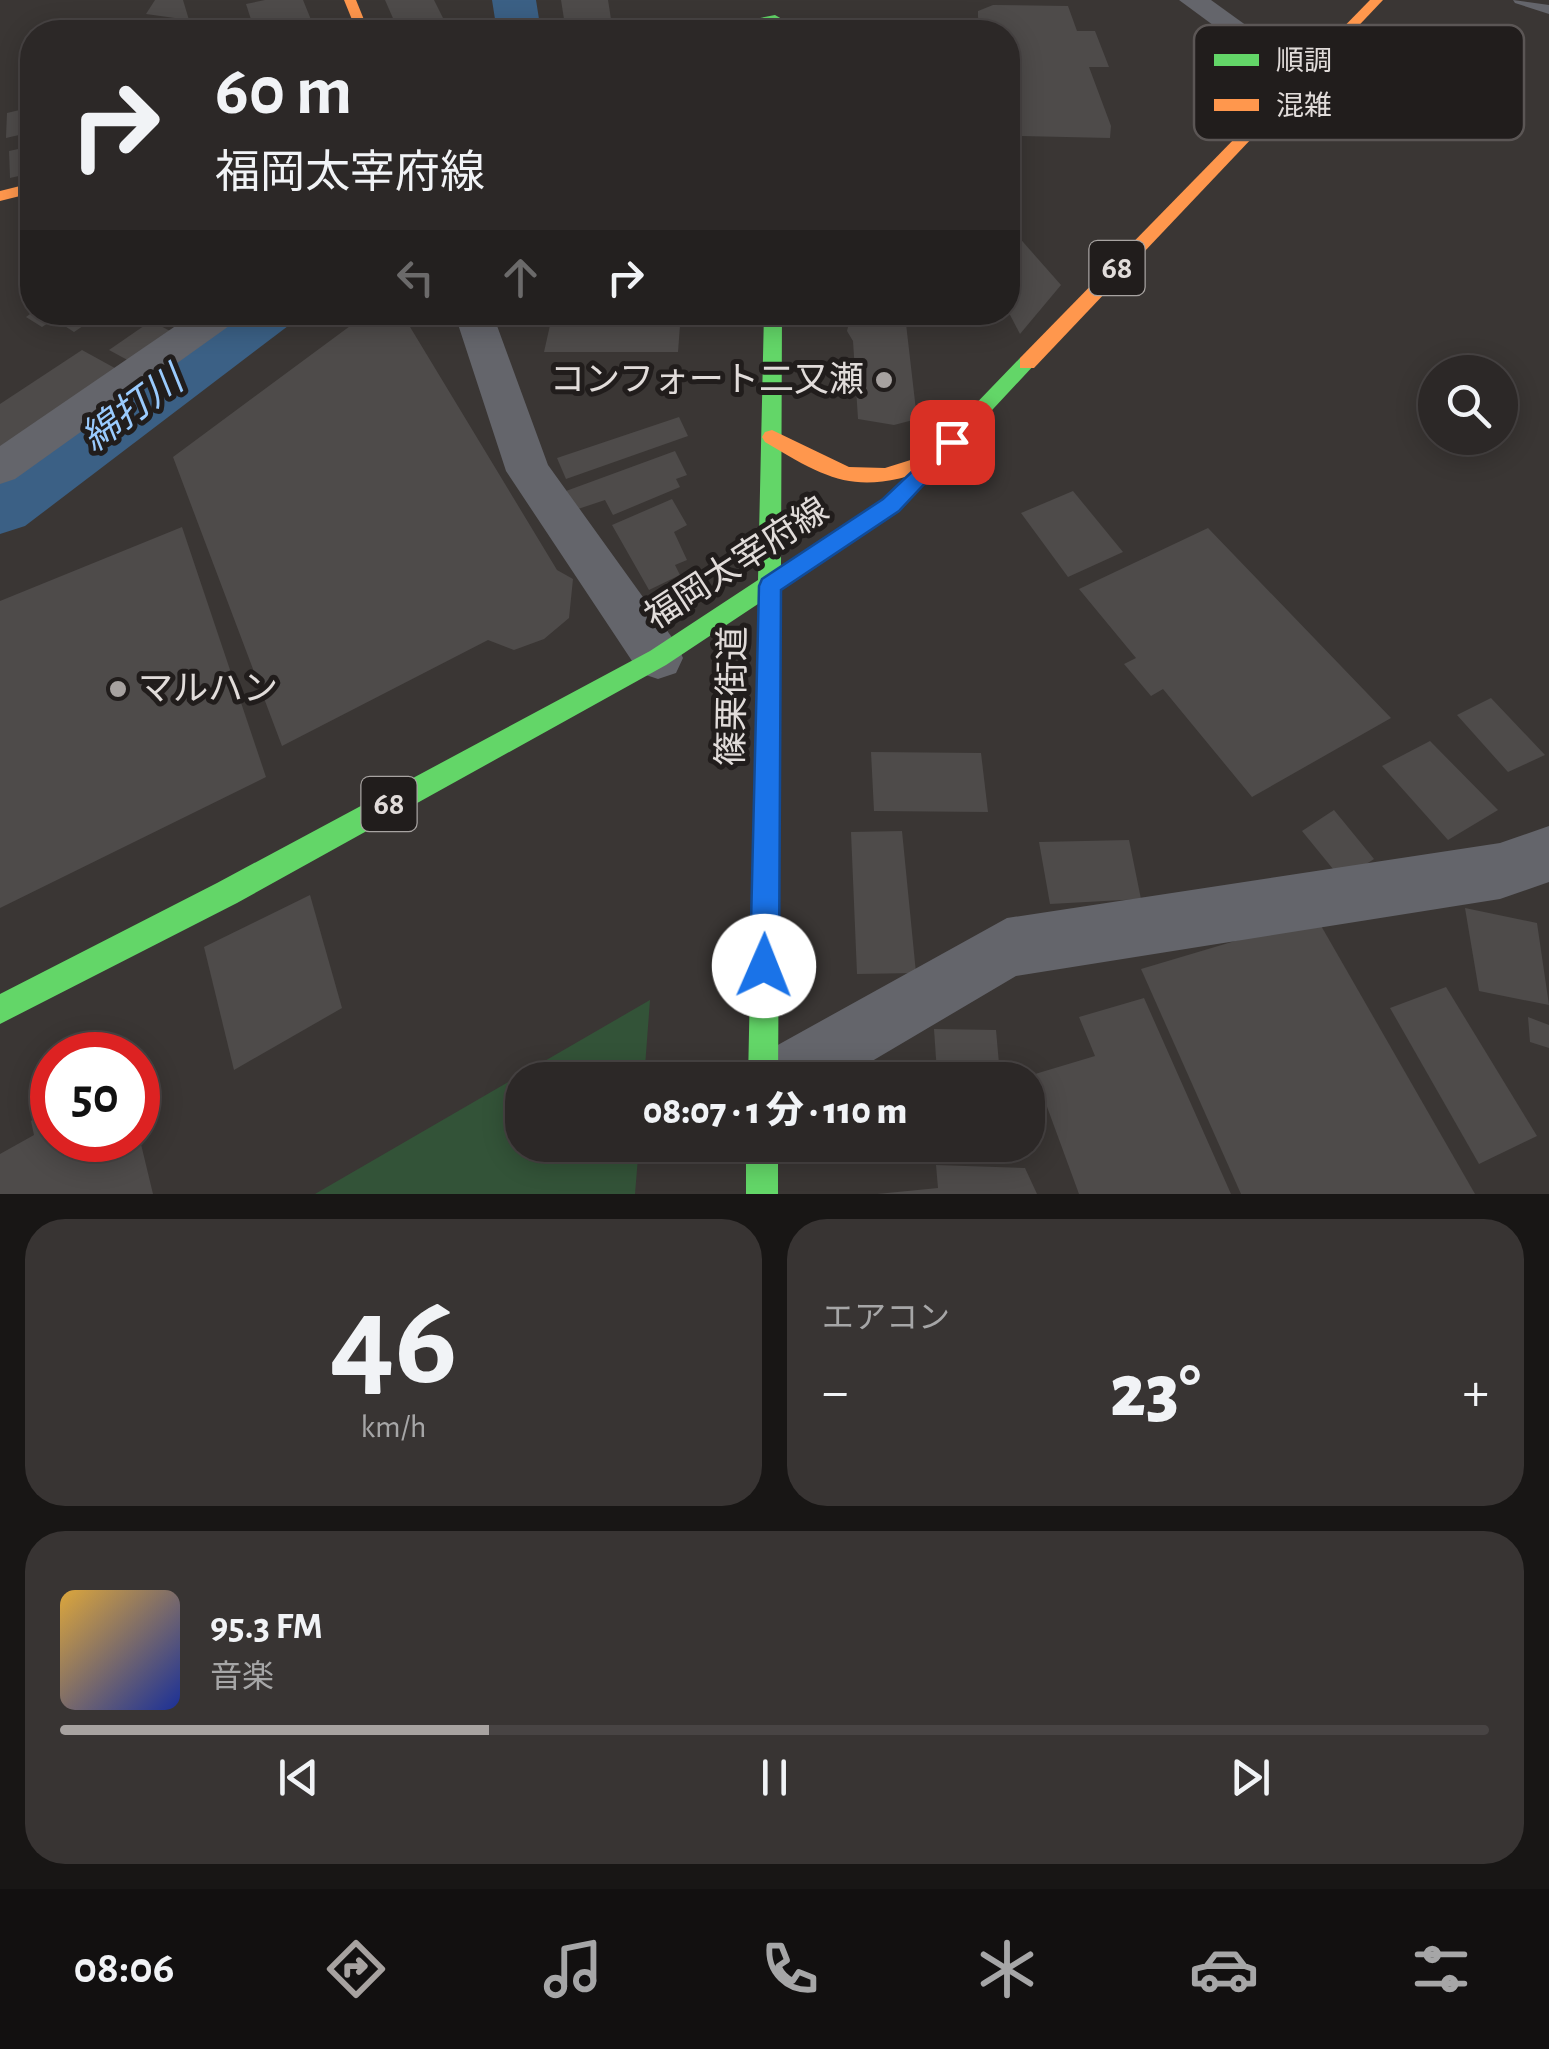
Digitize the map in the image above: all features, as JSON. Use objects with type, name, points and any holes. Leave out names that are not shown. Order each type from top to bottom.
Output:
[{"type":"main road","name":"福岡太宰府線","points":[[1351,25],[1377,0]]},
{"type":"main road","name":"福岡太宰府線","points":[[0,1009],[227,893],[658,658],[891,505],[1238,140]]},
{"type":"main road","name":"篠栗街道","points":[[763,1062],[773,325]]},
{"type":"main road","points":[[772,438],[834,471],[857,477],[881,479],[934,461]]},
{"type":"main road","points":[[762,1162],[762,1194]]},
{"type":"street","points":[[1193,0],[1229,25]]},
{"type":"street","points":[[0,468],[204,325]]},
{"type":"street","points":[[477,325],[528,471],[658,658]]},
{"type":"street","points":[[810,1062],[1007,948],[1500,871],[1549,854]]},
{"type":"lane","points":[[1520,0],[1549,10]]},
{"type":"green space","points":[[650,1000],[645,1062],[543,1062]]},
{"type":"green space","points":[[505,1084],[505,1162],[638,1162],[635,1194],[315,1194]]},
{"type":"building","points":[[155,0],[183,0],[189,20],[146,14]]},
{"type":"building","points":[[303,0],[311,20],[251,20],[246,4]]},
{"type":"building","points":[[385,0],[434,0],[444,20],[394,20]]},
{"type":"building","points":[[561,0],[608,0],[611,20],[564,20]]},
{"type":"building","points":[[993,5],[1068,6],[1077,31],[1095,31],[1109,67],[1089,67],[1111,126],[1110,138],[1020,136],[1020,20],[979,20],[978,11]]},
{"type":"building","points":[[20,110],[20,135],[6,138],[7,113]]},
{"type":"building","points":[[20,149],[20,176],[10,178],[9,151]]},
{"type":"building","points":[[1020,239],[1061,285],[1020,334],[1015,325],[1020,325]]},
{"type":"building","points":[[63,325],[84,325],[74,332]]},
{"type":"building","points":[[145,325],[159,325],[174,333],[133,363],[109,350]]},
{"type":"building","points":[[351,325],[409,325],[557,570],[573,579],[569,618],[544,639],[514,650],[488,640],[282,746],[173,457]]},
{"type":"building","points":[[550,325],[680,325],[678,352],[544,352]]},
{"type":"building","name":"コンフォート二又瀬","points":[[848,325],[906,325],[917,419],[894,425],[858,419],[853,341],[847,331]]},
{"type":"building","points":[[82,350],[122,372],[0,455],[0,404]]},
{"type":"building","points":[[679,417],[688,436],[566,479],[557,458]]},
{"type":"building","points":[[675,451],[687,475],[676,479],[680,487],[613,515],[605,500],[575,510],[566,491]]},
{"type":"building","points":[[1073,491],[1123,552],[1068,577],[1021,513]]},
{"type":"building","points":[[672,499],[687,525],[674,532],[687,560],[675,565],[680,575],[649,590],[612,525]]},
{"type":"building","name":"マルハン","points":[[182,527],[266,777],[0,908],[0,601]]},
{"type":"building","points":[[1208,528],[1391,718],[1252,797],[1163,689],[1151,696],[1124,664],[1136,658],[1079,589]]},
{"type":"building","points":[[1491,698],[1545,755],[1508,772],[1457,715]]},
{"type":"building","points":[[1430,741],[1498,810],[1448,840],[1382,766]]},
{"type":"building","points":[[871,752],[981,753],[988,812],[874,811]]},
{"type":"building","points":[[1334,810],[1374,859],[1342,880],[1302,831]]},
{"type":"building","points":[[902,831],[916,973],[857,974],[851,832]]},
{"type":"building","points":[[1129,840],[1141,899],[1050,904],[1039,842]]},
{"type":"building","points":[[310,895],[342,1008],[234,1070],[204,947]]},
{"type":"building","points":[[1465,908],[1537,923],[1549,1005],[1479,991]]},
{"type":"building","points":[[1316,917],[1475,1194],[1241,1194],[1141,969]]},
{"type":"building","points":[[1446,987],[1537,1136],[1479,1164],[1390,1008]]},
{"type":"building","points":[[1144,998],[1231,1194],[1079,1194],[1045,1101],[1045,1071],[1095,1056],[1079,1017]]},
{"type":"building","points":[[1528,1017],[1549,1025],[1549,1048],[1530,1042]]},
{"type":"building","points":[[934,1029],[996,1030],[999,1062],[936,1062]]},
{"type":"building","points":[[30,1137],[30,1162],[145,1162],[153,1194],[0,1194],[0,1154]]},
{"type":"building","points":[[936,1165],[1025,1168],[1037,1194],[877,1194],[938,1188]]},
{"type":"waterway","name":"綿打川","points":[[514,0],[517,20]]},
{"type":"waterway","name":"綿打川","points":[[0,507],[249,325]]},
{"type":"traffic: fast","points":[[769,20],[775,19]]},
{"type":"traffic: fast","points":[[763,1062],[773,325]]},
{"type":"traffic: fast","points":[[0,1009],[227,893],[658,658],[891,505],[1027,363]]},
{"type":"traffic: fast","points":[[762,1162],[762,1194]]},
{"type":"traffic: slow","points":[[350,0],[358,20]]},
{"type":"traffic: slow","points":[[1353,25],[1377,0]]},
{"type":"traffic: slow","points":[[1027,363],[1242,140]]},
{"type":"traffic: slow","points":[[0,196],[20,191]]},
{"type":"traffic: slow","points":[[772,437],[815,462],[849,475],[885,476],[933,461]]},
{"type":"place","name":"コンフォート二又瀬","points":[[884,380]]},
{"type":"place","name":"マルハン","points":[[118,689]]},
{"type":"route","points":[[764,966],[770,586],[891,505],[952,442]]}]
